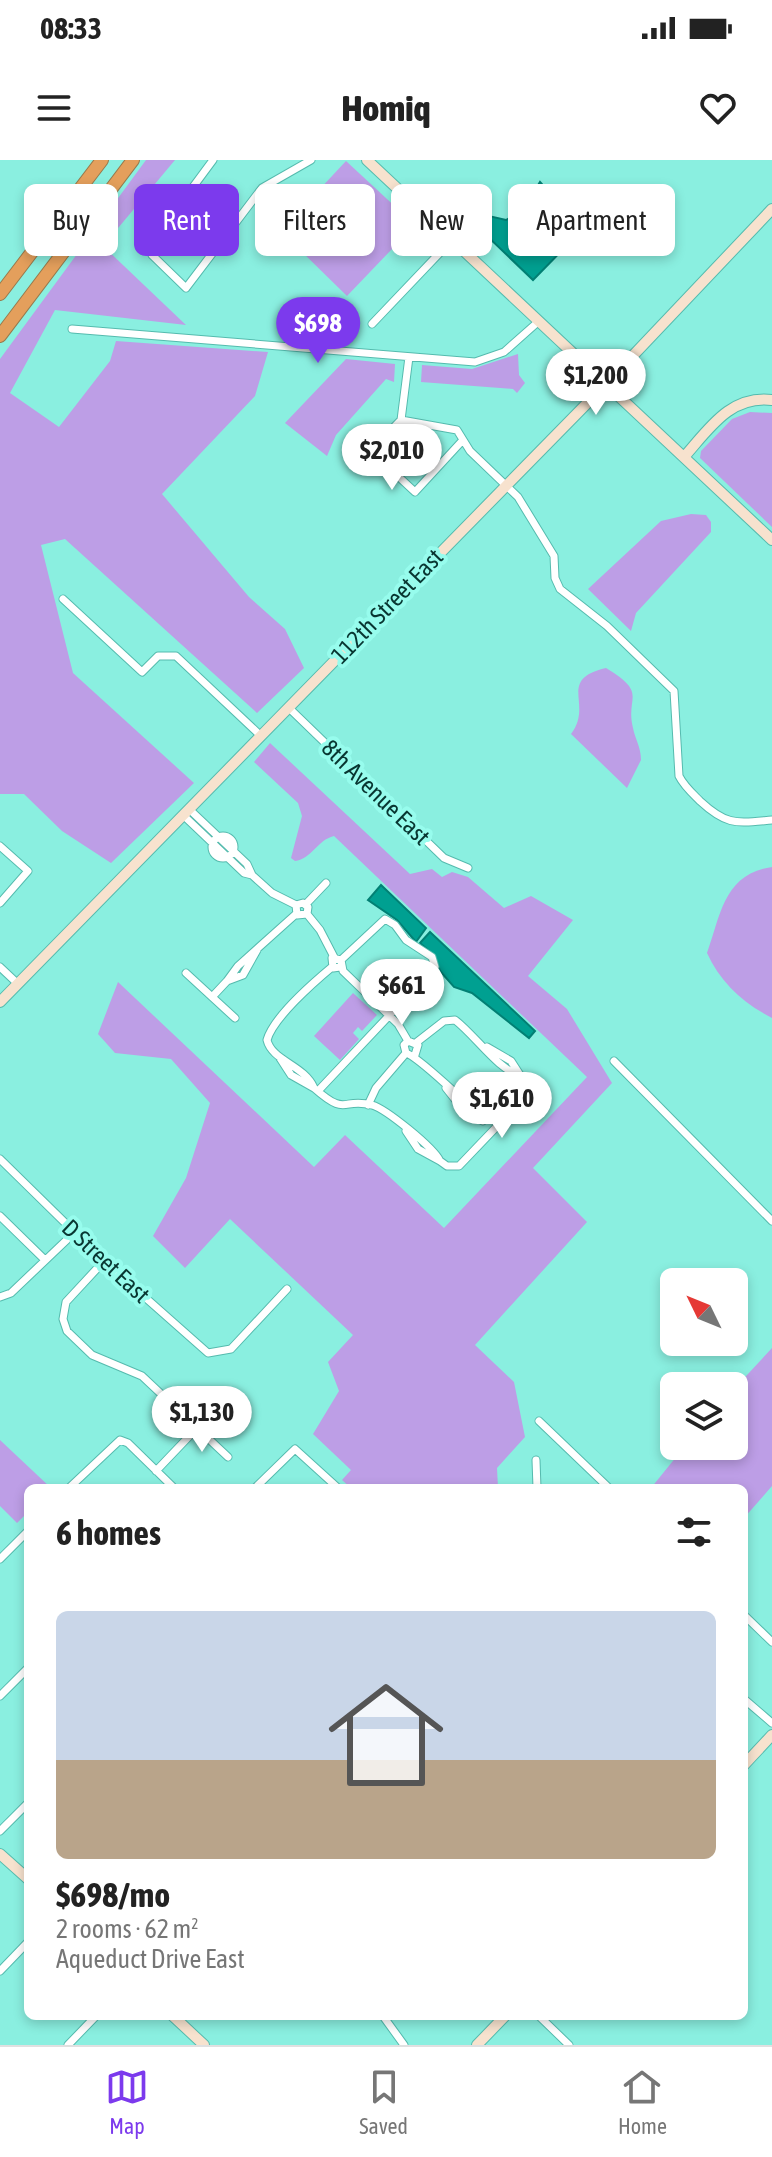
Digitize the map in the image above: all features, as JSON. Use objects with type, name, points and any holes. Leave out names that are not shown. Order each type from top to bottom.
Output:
[{"type":"highway","points":[[0,294],[102,160]]},
{"type":"highway","points":[[0,336],[133,160]]},
{"type":"main road","points":[[367,160],[392,184]]},
{"type":"main road","name":"112th Street East","points":[[0,1002],[606,384],[772,209]]},
{"type":"main road","points":[[469,256],[772,540]]},
{"type":"main road","points":[[684,457],[729,409],[750,400],[772,400]]},
{"type":"main road","points":[[748,1761],[772,1735]]},
{"type":"main road","points":[[0,1854],[24,1875]]},
{"type":"main road","points":[[177,2020],[200,2044]]},
{"type":"main road","points":[[477,2045],[501,2020]]},
{"type":"street","points":[[213,160],[150,245],[152,255],[186,288],[262,188],[311,160]]},
{"type":"street","points":[[372,324],[437,256]]},
{"type":"street","points":[[72,329],[409,362],[475,362],[495,357],[515,345],[539,321]]},
{"type":"street","points":[[409,362],[401,420],[371,451],[415,492],[462,441]]},
{"type":"street","points":[[401,420],[457,430],[462,441],[518,497],[554,556],[555,578],[560,589],[607,626],[674,691],[679,776],[684,785],[722,820],[736,823],[772,820]]},
{"type":"street","points":[[63,599],[142,672],[161,655],[176,656],[261,736]]},
{"type":"street","name":"8th Avenue East","points":[[289,708],[444,858],[468,868]]},
{"type":"street","points":[[186,812],[215,840],[215,855],[230,854]]},
{"type":"street","points":[[215,840],[231,839],[230,854],[244,873],[252,875],[272,893],[307,914]]},
{"type":"street","points":[[0,846],[26,867],[25,878],[0,903]]},
{"type":"street","points":[[212,997],[238,966],[326,883]]},
{"type":"street","points":[[306,904],[307,914],[324,936],[337,963],[419,1050],[410,1054],[376,1088],[368,1105]]},
{"type":"street","points":[[316,1089],[435,967],[432,957],[406,940],[392,922],[382,919],[302,994],[267,1037],[268,1047],[291,1075],[340,1106],[368,1105],[386,1113],[406,1131],[418,1149],[451,1167],[459,1166],[524,1098],[527,1086],[511,1061],[487,1047],[455,1020],[444,1021],[404,1045],[446,1088],[461,1109],[492,1129]]},
{"type":"street","points":[[0,967],[18,984]]},
{"type":"street","points":[[186,973],[235,1018]]},
{"type":"street","points":[[614,1061],[772,1221]]},
{"type":"street","name":"D Street East","points":[[0,1159],[104,1261],[200,1348],[218,1354],[231,1349],[287,1289]]},
{"type":"street","points":[[0,1216],[44,1259]]},
{"type":"street","points":[[0,1297],[11,1293],[75,1232]]},
{"type":"street","points":[[104,1261],[66,1302],[63,1313],[73,1339],[92,1355],[142,1376],[228,1457]]},
{"type":"street","points":[[539,1421],[605,1484]]},
{"type":"street","points":[[156,1471],[197,1428]]},
{"type":"street","points":[[73,1484],[120,1440],[128,1443],[170,1484]]},
{"type":"street","points":[[259,1484],[295,1449],[334,1484]]},
{"type":"street","points":[[536,1460],[537,1484]]},
{"type":"street","points":[[0,1559],[24,1535]]},
{"type":"street","points":[[748,1619],[772,1642]]},
{"type":"street","points":[[0,1696],[24,1672]]},
{"type":"street","points":[[748,1702],[772,1723]]},
{"type":"street","points":[[0,1831],[24,1807]]},
{"type":"street","points":[[0,1971],[24,1946]]},
{"type":"street","points":[[68,2045],[92,2020]]},
{"type":"street","points":[[386,2020],[404,2045]]},
{"type":"street","points":[[543,2020],[569,2045]]},
{"type":"shaded area","points":[[146,160],[175,160],[155,184],[134,184],[134,209],[118,228],[118,198]]},
{"type":"shaded area","points":[[346,161],[371,184],[325,184]]},
{"type":"shaded area","points":[[375,188],[391,203],[391,250],[347,296],[306,256],[375,256]]},
{"type":"shaded area","points":[[492,217],[506,220],[508,256],[492,241]]},
{"type":"shaded area","points":[[76,256],[114,256],[186,325],[55,310],[10,393],[59,427],[110,361],[116,341],[268,352],[255,396],[162,494],[249,597],[285,629],[304,668],[257,713],[65,539],[41,545],[73,673],[194,783],[111,863],[62,831],[24,794],[0,794],[0,359]]},
{"type":"shaded area","points":[[508,256],[557,256],[533,280]]},
{"type":"shaded area","points":[[518,354],[519,375],[525,383],[517,393],[513,389],[421,382],[422,365],[472,369]]},
{"type":"shaded area","points":[[346,359],[395,364],[394,382],[386,379],[336,435],[327,456],[285,423]]},
{"type":"shaded area","points":[[750,412],[772,413],[772,527],[700,458],[701,451],[732,419]]},
{"type":"shaded area","points":[[691,514],[706,515],[711,522],[711,532],[636,613],[631,631],[588,589],[661,521]]},
{"type":"shaded area","points":[[606,668],[627,684],[633,696],[631,717],[641,760],[627,788],[571,734],[579,713],[579,686],[591,673]]},
{"type":"shaded area","points":[[270,743],[410,874],[432,869],[442,877],[452,872],[468,877],[504,908],[531,896],[573,920],[528,976],[567,1009],[612,1083],[533,1168],[587,1222],[475,1345],[514,1382],[525,1437],[497,1468],[498,1484],[346,1484],[342,1480],[351,1470],[313,1434],[339,1391],[328,1362],[353,1335],[230,1219],[185,1268],[153,1236],[186,1178],[210,1103],[171,1059],[115,1053],[98,1034],[118,982],[314,1167],[345,1135],[444,1228],[587,1077],[334,836],[323,841],[301,860],[291,858],[302,816],[298,803],[254,762]]},
{"type":"shaded area","points":[[772,867],[772,1018],[734,991],[707,953],[721,910],[734,887],[756,871]]},
{"type":"shaded area","points":[[381,885],[426,928],[416,942],[397,920],[368,900]]},
{"type":"shaded area","points":[[430,932],[535,1031],[529,1038],[472,993],[454,987],[440,971],[435,956],[420,943]]},
{"type":"shaded area","points":[[353,993],[377,1015],[362,1031],[358,1027],[353,1033],[359,1039],[340,1060],[314,1036]]},
{"type":"shaded area","points":[[772,1348],[772,1486],[748,1513],[748,1484],[654,1484],[674,1460],[748,1460],[748,1374]]},
{"type":"shaded area","points":[[0,1440],[47,1484],[24,1484],[24,1516],[17,1523],[0,1506]]}]
